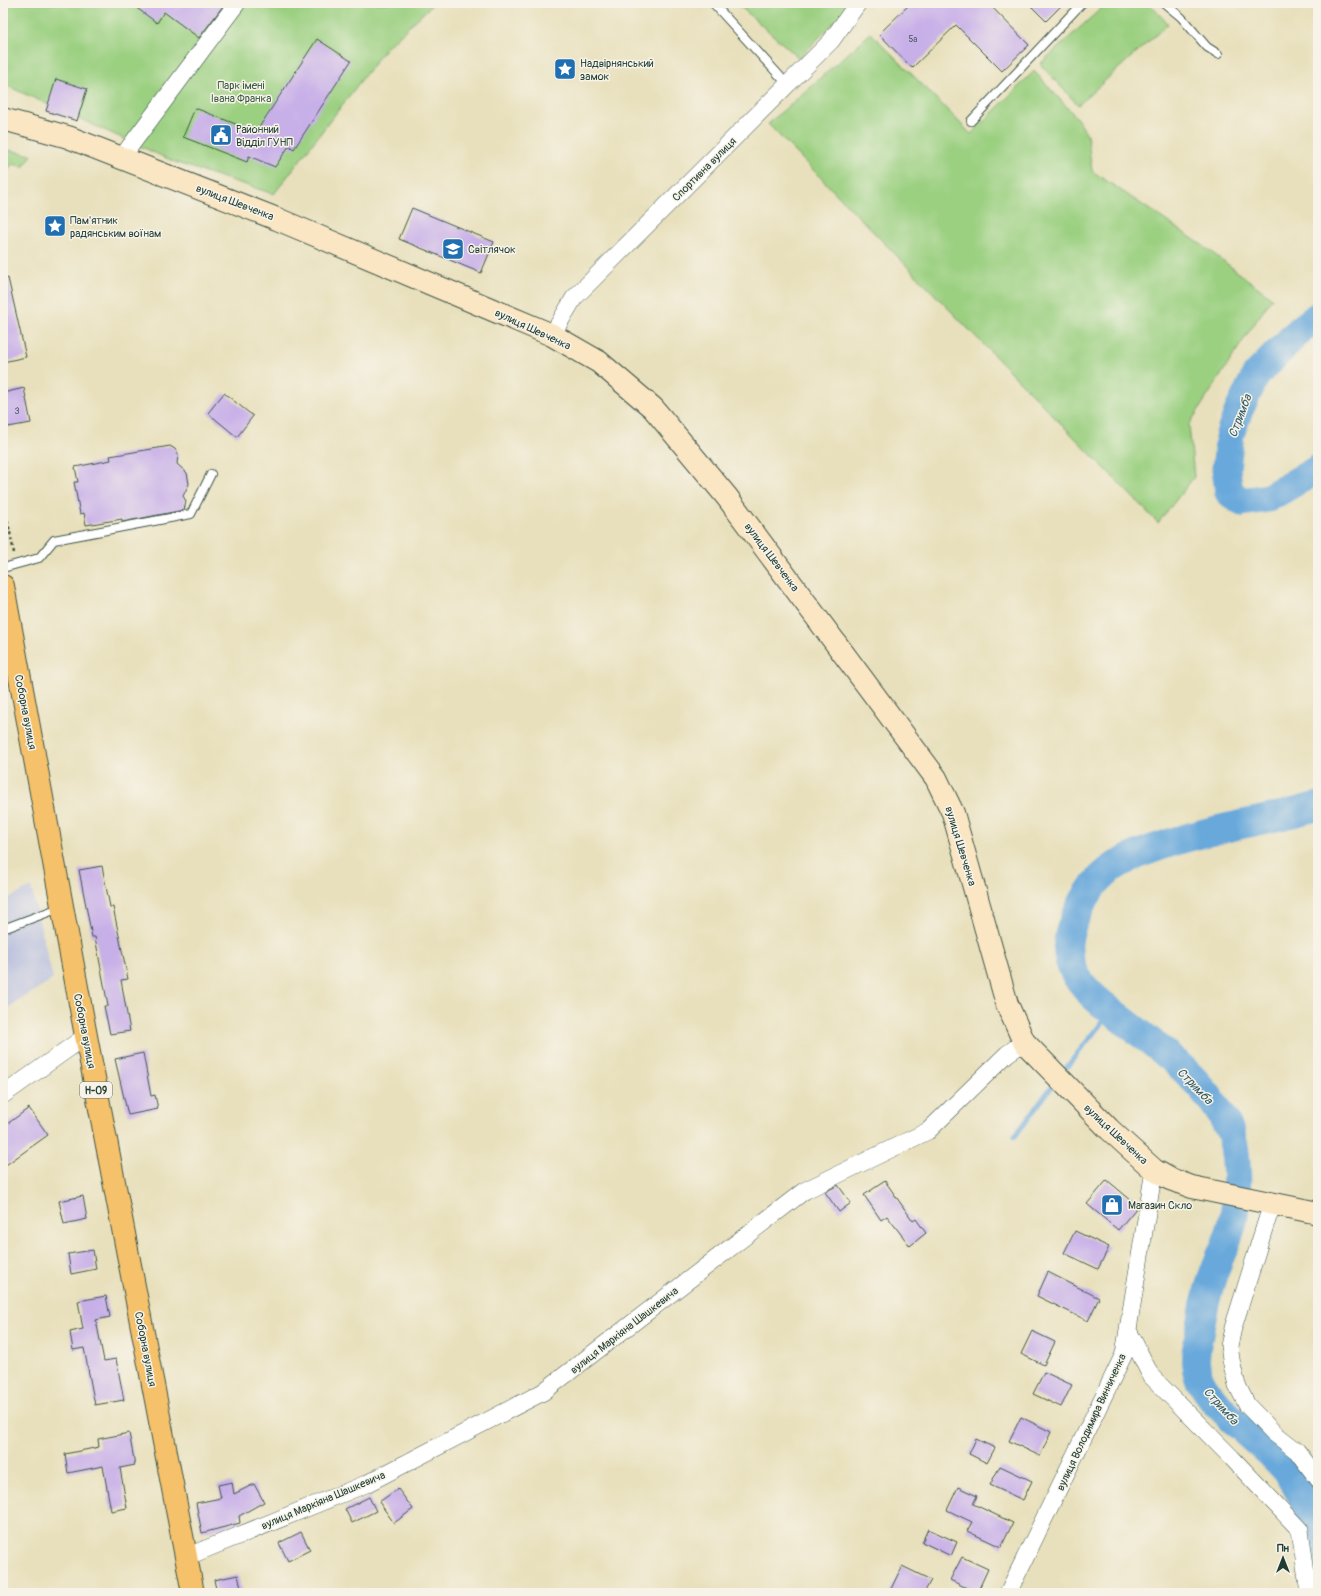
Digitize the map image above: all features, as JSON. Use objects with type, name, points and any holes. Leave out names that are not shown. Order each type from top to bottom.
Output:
[{"type":"main road","name":"Соборна вулиця","points":[[3,586],[86,1036],[193,1593]]},
{"type":"street","points":[[122,157],[237,3]]},
{"type":"street","name":"Спортивна вулиця","points":[[552,335],[574,298],[831,41],[858,3]]},
{"type":"street","name":"вулиця Шевченка","points":[[3,119],[68,137],[277,219],[552,335],[599,362],[653,408],[727,497],[936,778],[953,813],[1007,1004],[1024,1042],[1109,1129],[1154,1170],[1170,1179],[1192,1187],[1318,1214]]},
{"type":"street","points":[[3,1095],[86,1036]]},
{"type":"street","name":"вулиця Маркіяна Шашкевича","points":[[186,1557],[366,1484],[543,1392],[804,1191],[928,1131],[1008,1054],[1024,1042]]},
{"type":"street","name":"вулиця Володимира Винниченка","points":[[1008,1593],[1124,1354],[1129,1332],[1154,1170]]},
{"type":"street","points":[[1267,1204],[1268,1216],[1233,1328],[1229,1346],[1232,1365],[1237,1385],[1247,1405],[1296,1451],[1318,1479]]},
{"type":"street","points":[[1129,1332],[1151,1376],[1300,1530],[1309,1593]]},
{"type":"lane","points":[[713,3],[788,85]]},
{"type":"lane","points":[[971,121],[1082,3]]},
{"type":"lane","points":[[1164,3],[1181,17],[1207,47],[1218,54]]},
{"type":"lane","points":[[3,568],[39,558],[54,540],[192,514],[211,474]]},
{"type":"lane","points":[[3,929],[62,907]]},
{"type":"shaded area","points":[[31,887],[53,979],[3,1011],[3,901]]},
{"type":"green space","name":"Парк імені Івана Франка","points":[[3,3],[434,3],[385,49],[274,194],[177,163],[3,84]]},
{"type":"green space","points":[[736,3],[853,3],[799,58]]},
{"type":"green space","points":[[1107,3],[1149,3],[1168,24],[1078,105],[1040,64]]},
{"type":"green space","points":[[871,33],[971,134],[1034,71],[1076,117],[1087,134],[1092,171],[1202,245],[1272,298],[1189,425],[1194,477],[1158,523],[768,124]]},
{"type":"green space","points":[[3,149],[32,155],[23,167],[13,164],[3,174]]},
{"type":"building","points":[[130,3],[219,3],[223,6],[199,38],[164,12],[157,23]]},
{"type":"building","points":[[911,3],[988,3],[1029,45],[1002,71],[956,25],[912,68],[879,34]]},
{"type":"building","points":[[1028,3],[1064,3],[1046,21]]},
{"type":"building","points":[[317,39],[351,61],[294,149],[289,146],[275,167],[249,156],[247,162],[183,137],[195,108],[256,132]]},
{"type":"building","points":[[56,79],[87,89],[77,121],[46,111]]},
{"type":"building","points":[[412,208],[494,242],[481,273],[399,239]]},
{"type":"building","points":[[8,278],[26,357],[3,362],[3,279]]},
{"type":"building","points":[[24,388],[31,423],[8,427],[3,393]]},
{"type":"building","points":[[224,393],[253,416],[237,437],[208,413]]},
{"type":"building","points":[[170,446],[175,449],[178,454],[177,464],[187,473],[189,484],[183,496],[186,501],[184,510],[122,522],[122,519],[86,525],[84,513],[80,514],[74,482],[78,482],[75,467],[111,460],[110,456]]},
{"type":"building","points":[[102,866],[110,907],[113,907],[128,979],[121,980],[130,1031],[110,1034],[104,1006],[108,1006],[95,937],[92,937],[79,870]]},
{"type":"building","points":[[143,1053],[151,1096],[155,1095],[158,1109],[128,1115],[115,1059]]},
{"type":"building","points":[[29,1108],[48,1135],[3,1167],[3,1127]]},
{"type":"building","name":"Магазин Скло","points":[[1107,1180],[1138,1206],[1118,1230],[1087,1204]]},
{"type":"building","points":[[885,1181],[913,1221],[916,1219],[926,1233],[910,1246],[887,1216],[881,1220],[864,1195]]},
{"type":"building","points":[[838,1185],[851,1203],[839,1212],[825,1192]]},
{"type":"building","points":[[83,1196],[87,1219],[64,1224],[59,1201]]},
{"type":"building","points":[[1075,1231],[1109,1247],[1098,1269],[1064,1253]]},
{"type":"building","points":[[93,1250],[96,1269],[71,1274],[68,1254]]},
{"type":"building","points":[[1048,1272],[1099,1298],[1088,1321],[1037,1296]]},
{"type":"building","points":[[106,1296],[110,1317],[96,1320],[104,1361],[116,1359],[124,1400],[95,1405],[84,1348],[73,1350],[70,1332],[83,1329],[78,1301]]},
{"type":"building","points":[[1032,1331],[1055,1342],[1044,1365],[1021,1354]]},
{"type":"building","points":[[1044,1372],[1072,1385],[1061,1407],[1033,1394]]},
{"type":"building","points":[[1021,1417],[1051,1432],[1040,1456],[1009,1441]]},
{"type":"building","points":[[129,1433],[135,1465],[120,1468],[127,1508],[111,1511],[103,1466],[68,1473],[65,1454],[99,1447],[98,1439]]},
{"type":"building","points":[[976,1439],[995,1448],[987,1463],[969,1454]]},
{"type":"building","points":[[1000,1466],[1032,1481],[1023,1500],[990,1485]]},
{"type":"building","points":[[232,1482],[234,1494],[254,1484],[264,1502],[239,1516],[240,1523],[202,1533],[196,1503],[221,1498],[218,1485]]},
{"type":"building","points":[[958,1487],[977,1496],[973,1504],[1013,1523],[1001,1547],[967,1531],[972,1522],[947,1510]]},
{"type":"building","points":[[398,1489],[413,1509],[394,1523],[379,1502]]},
{"type":"building","points":[[369,1497],[376,1511],[352,1523],[345,1509]]},
{"type":"building","points":[[928,1529],[957,1542],[951,1556],[922,1542]]},
{"type":"building","points":[[301,1532],[310,1550],[288,1561],[279,1543]]},
{"type":"building","points":[[962,1557],[988,1569],[977,1593],[950,1580]]},
{"type":"building","points":[[902,1566],[931,1580],[924,1593],[889,1593]]},
{"type":"building","points":[[238,1575],[242,1593],[217,1593],[214,1580]]},
{"type":"waterway","name":"Стримба","points":[[1318,316],[1301,329],[1256,375],[1239,410],[1230,434],[1226,469],[1229,492],[1242,502],[1268,498],[1318,469]]},
{"type":"waterway","name":"Стримба","points":[[1318,806],[1178,840],[1125,860],[1101,877],[1087,896],[1073,923],[1069,935],[1068,946],[1072,968],[1084,986],[1101,1003],[1155,1045],[1189,1075],[1218,1109],[1229,1129],[1235,1150],[1237,1175],[1235,1211],[1229,1235],[1215,1268],[1207,1295],[1196,1348],[1196,1366],[1200,1380],[1209,1394],[1236,1423],[1279,1463],[1295,1483],[1308,1511],[1318,1551]]},
{"type":"waterway","points":[[1062,1073],[1112,1010]]},
{"type":"waterway","points":[[1015,1136],[1056,1081]]},
{"type":"place","name":"Надвірнянський замок","points":[[565,69]]},
{"type":"place","name":"Районний Відділ ГУНП","points":[[221,135]]},
{"type":"place","name":"Пам'ятник радянським воїнам","points":[[55,226]]},
{"type":"place","name":"Світлячок","points":[[453,249]]},
{"type":"place","name":"Магазин Скло","points":[[1112,1205]]}]
